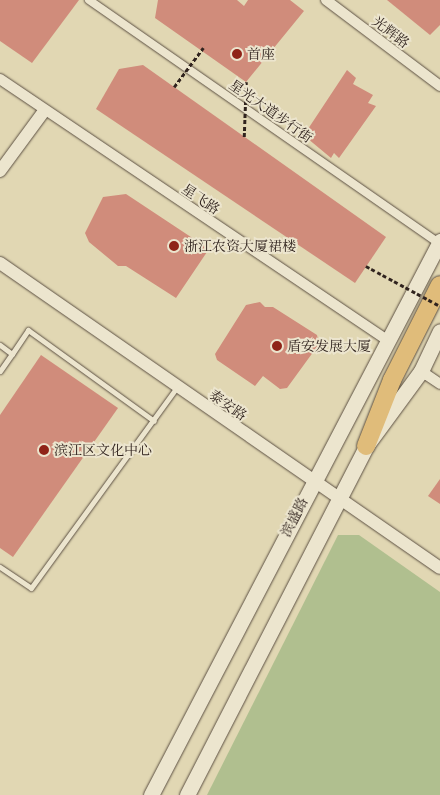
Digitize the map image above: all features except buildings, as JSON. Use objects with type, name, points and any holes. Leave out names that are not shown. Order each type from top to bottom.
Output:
[{"type":"highway","points":[[366,446],[392,380],[440,285]]},
{"type":"main road","name":"滨盛路","points":[[151,795],[312,482],[440,242]]},
{"type":"main road","points":[[186,795],[366,446],[420,371],[440,331]]},
{"type":"street","name":"星光大道步行街","points":[[89,0],[440,242]]},
{"type":"street","name":"光辉路","points":[[326,0],[440,86]]},
{"type":"street","name":"星飞路","points":[[0,79],[44,111],[388,340]]},
{"type":"street","points":[[0,171],[44,111]]},
{"type":"street","name":"泰安路","points":[[0,263],[312,482],[340,497],[440,568]]},
{"type":"street","points":[[420,371],[440,384]]},
{"type":"lane","points":[[0,371],[28,330],[154,420]]},
{"type":"lane","points":[[0,345],[12,354]]},
{"type":"lane","points":[[0,567],[31,588],[177,387]]},
{"type":"path","points":[[174,87],[203,48]]},
{"type":"path","points":[[244,137],[246,82]]},
{"type":"path","points":[[366,266],[440,306]]},
{"type":"green space","points":[[338,535],[359,535],[440,592],[440,795],[207,795]]},
{"type":"place","name":"首座","points":[[237,54]]},
{"type":"place","name":"浙江农资大厦裙楼","points":[[174,246]]},
{"type":"place","name":"盾安发展大厦","points":[[277,346]]},
{"type":"place","name":"滨江区文化中心","points":[[44,450]]}]
